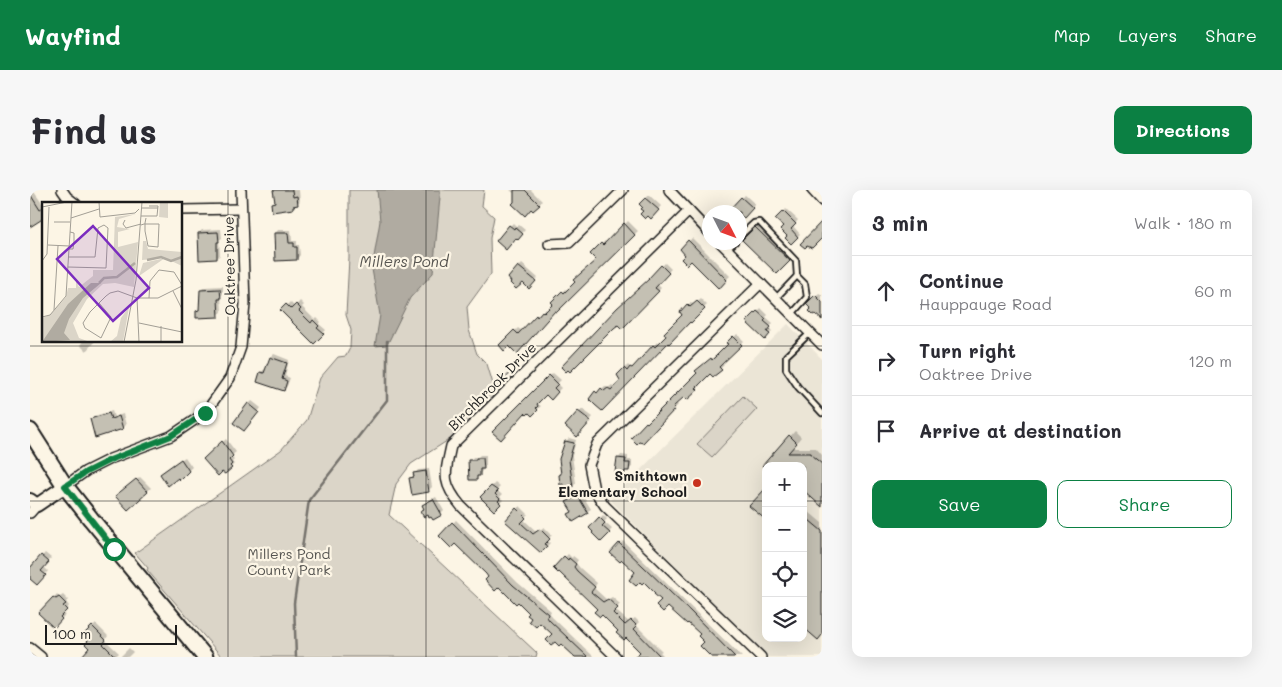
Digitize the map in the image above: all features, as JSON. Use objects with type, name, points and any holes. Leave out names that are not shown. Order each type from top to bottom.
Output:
[{"type":"main road","points":[[30,431],[65,486],[114,549],[205,657]]},
{"type":"street","points":[[62,190],[73,202]]},
{"type":"street","name":"Oaktree Drive","points":[[65,486],[86,472],[110,460],[171,436],[205,413],[230,378],[241,347],[245,304],[241,190]]},
{"type":"street","points":[[549,244],[569,243],[623,190]]},
{"type":"street","points":[[669,190],[702,224]]},
{"type":"street","points":[[812,190],[822,201]]},
{"type":"street","points":[[182,210],[241,209]]},
{"type":"street","name":"Birchbrook Drive","points":[[616,657],[461,506],[451,494],[445,473],[452,446],[689,211]]},
{"type":"street","points":[[727,250],[822,345]]},
{"type":"street","points":[[761,283],[597,444],[589,465],[594,490],[605,506],[761,657]]},
{"type":"street","points":[[32,506],[65,486]]},
{"type":"street","points":[[30,648],[41,657]]},
{"type":"lane","points":[[747,230],[754,222],[759,222],[796,262],[797,276],[805,284],[806,297],[792,314]]},
{"type":"lane","points":[[776,298],[797,276]]},
{"type":"lane","points":[[810,333],[786,356],[786,368],[798,387],[822,413]]},
{"type":"shaded area","name":"Smithtown Elementary School","points":[[788,324],[822,359],[822,657],[767,657],[610,500]]},
{"type":"green space","name":"Millers Pond County Park","points":[[349,190],[484,190],[482,206],[494,217],[490,238],[491,274],[467,307],[469,330],[477,354],[487,364],[493,384],[511,373],[491,393],[493,396],[450,439],[411,464],[396,484],[389,515],[537,653],[536,657],[222,657],[147,570],[148,568],[135,553],[281,450],[307,420],[320,378],[338,357],[346,356],[350,348],[351,330],[346,315],[349,258]]},
{"type":"green space","points":[[743,396],[757,409],[712,457],[697,444]]},
{"type":"water","name":"Millers Pond","points":[[377,190],[440,190],[440,197],[433,273],[410,298],[387,345],[375,346],[380,315],[372,269],[380,221]]},
{"type":"building","points":[[273,190],[292,190],[293,197],[297,196],[298,205],[293,206],[293,209],[272,212],[271,203],[275,202]]},
{"type":"building","points":[[514,190],[525,190],[540,205],[533,211],[531,209],[525,216],[512,204],[514,202]]},
{"type":"building","points":[[30,194],[40,210],[42,209],[42,219],[30,227]]},
{"type":"building","points":[[741,197],[753,208],[747,215],[747,205],[734,205]]},
{"type":"building","points":[[645,198],[659,210],[651,219],[648,216],[645,219],[640,214],[643,211],[640,209],[642,207],[639,204]]},
{"type":"building","points":[[783,211],[796,224],[791,229],[798,237],[791,244],[785,238],[787,236],[780,229],[783,226],[775,219]]},
{"type":"building","points":[[822,221],[822,238],[812,248],[807,246],[805,248],[800,244]]},
{"type":"building","points":[[624,223],[635,235],[557,312],[555,311],[517,354],[509,346],[504,351],[499,345],[514,330],[518,334],[536,315],[537,317],[542,311],[544,313],[553,304],[551,302],[562,291],[564,293],[575,282],[573,280],[596,260],[590,254],[601,243],[603,245]]},
{"type":"building","points":[[509,225],[514,229],[515,227],[523,234],[518,240],[516,238],[506,250],[496,241]]},
{"type":"building","points":[[755,227],[790,261],[777,274],[747,245],[747,235]]},
{"type":"building","points":[[218,232],[217,259],[199,260],[198,233]]},
{"type":"building","points":[[274,233],[288,233],[289,243],[294,243],[294,247],[297,247],[297,260],[275,261]]},
{"type":"building","points":[[688,240],[727,280],[719,289],[691,261],[687,265],[681,259],[685,255],[680,249]]},
{"type":"building","points":[[661,265],[669,273],[655,288],[659,291],[622,329],[618,325],[614,328],[570,372],[568,370],[566,372],[561,367]]},
{"type":"building","points":[[518,266],[536,281],[529,289],[523,283],[516,289],[510,283],[508,278]]},
{"type":"building","points":[[220,289],[221,299],[218,299],[219,317],[196,318],[196,311],[199,310],[200,290]]},
{"type":"building","points":[[815,295],[822,302],[822,320],[809,311],[811,309],[806,304]]},
{"type":"building","points":[[697,301],[705,309],[668,343],[602,411],[589,399],[595,391],[597,393],[601,388],[604,391],[608,388],[611,390],[620,380],[617,375],[624,368],[627,371],[630,367],[632,368],[653,345],[655,347],[666,336],[664,333],[682,315],[680,312],[687,304],[690,307]]},
{"type":"building","points":[[286,304],[291,309],[296,304],[301,309],[299,311],[311,323],[313,320],[319,326],[317,328],[324,334],[314,344],[280,310]]},
{"type":"building","points":[[757,311],[766,319],[764,321],[771,327],[767,332],[770,334],[765,340],[746,322]]},
{"type":"building","points":[[733,336],[742,345],[719,367],[722,370],[713,377],[710,374],[696,388],[698,390],[687,400],[684,397],[673,407],[675,409],[643,443],[639,442],[637,444],[631,438],[697,373],[695,371],[711,358],[712,360],[728,344],[726,343]]},
{"type":"building","points":[[270,357],[287,363],[282,379],[287,381],[284,391],[257,382],[260,372],[264,373]]},
{"type":"building","points":[[549,375],[558,384],[554,388],[558,392],[551,400],[546,395],[537,404],[536,408],[538,410],[532,416],[529,413],[527,415],[525,413],[501,440],[492,432]]},
{"type":"building","points":[[248,403],[259,412],[244,431],[233,423]]},
{"type":"building","points":[[578,411],[591,421],[577,437],[565,426]]},
{"type":"building","points":[[109,413],[111,419],[119,416],[123,429],[95,438],[90,419]]},
{"type":"building","points":[[789,435],[797,443],[788,453],[811,453],[822,464],[822,507],[807,494],[807,462],[765,462]]},
{"type":"building","points":[[222,441],[233,456],[229,460],[232,468],[225,474],[222,472],[218,476],[203,459]]},
{"type":"building","points":[[565,441],[574,443],[569,460],[573,487],[564,489],[563,484],[560,485],[559,459]]},
{"type":"building","points":[[476,458],[483,458],[484,469],[480,469],[480,476],[477,476],[477,480],[469,480],[468,460],[476,460]]},
{"type":"building","points":[[617,458],[626,459],[625,463],[630,463],[629,471],[625,471],[624,474],[615,472]]},
{"type":"building","points":[[181,459],[189,471],[180,480],[178,478],[168,486],[160,474]]},
{"type":"building","points":[[426,471],[429,492],[412,495],[409,478],[414,477],[413,473]]},
{"type":"building","points":[[136,479],[148,492],[128,510],[115,496]]},
{"type":"building","points":[[491,486],[498,491],[495,494],[500,499],[498,501],[501,504],[494,511],[480,497]]},
{"type":"building","points":[[762,492],[762,517],[749,506]]},
{"type":"building","points":[[578,496],[588,513],[573,522],[568,514],[572,512],[566,502]]},
{"type":"building","points":[[433,499],[442,515],[433,520],[428,515],[424,517],[420,511],[424,509],[422,505]]},
{"type":"building","points":[[516,508],[526,518],[521,523],[533,534],[540,529],[550,539],[545,544],[547,547],[541,553],[505,521]]},
{"type":"building","points":[[599,517],[605,523],[602,526],[610,533],[601,542],[589,528]]},
{"type":"building","points":[[807,518],[822,531],[822,635],[818,640],[807,630]]},
{"type":"building","points":[[452,522],[513,585],[548,614],[549,620],[588,657],[575,657],[561,644],[559,646],[555,642],[551,645],[546,640],[552,634],[540,623],[536,627],[529,621],[531,618],[527,615],[529,613],[518,602],[516,604],[499,587],[495,591],[485,580],[488,577],[486,574],[455,544],[451,548],[439,536]]},
{"type":"building","points":[[619,543],[735,657],[711,657],[700,646],[704,642],[698,636],[700,634],[668,607],[663,612],[656,605],[661,600],[644,582],[642,584],[640,582],[636,586],[629,580],[635,572],[622,560],[620,562],[610,553]]},
{"type":"building","points":[[41,555],[49,562],[41,571],[46,575],[37,585],[30,579],[30,568]]},
{"type":"building","points":[[564,556],[576,564],[574,567],[577,571],[595,587],[591,592],[603,602],[608,599],[618,608],[613,613],[625,625],[631,620],[637,626],[634,629],[661,657],[635,657],[640,652],[626,638],[624,640],[616,633],[618,631],[602,615],[600,617],[594,612],[597,609],[553,568]]},
{"type":"building","points":[[53,597],[56,599],[59,597],[66,604],[63,606],[67,610],[60,617],[62,619],[54,628],[38,613]]},
{"type":"building","points":[[92,626],[106,640],[103,644],[116,657],[81,657],[89,648],[85,644],[88,641],[83,635]]},
{"type":"waterway","points":[[296,657],[294,603],[309,500],[387,400],[387,341]]},
{"type":"place","name":"Smithtown Elementary School","points":[[697,483]]},
{"type":"route","points":[[114,549],[65,486],[86,472],[110,460],[171,436],[205,413]]}]
